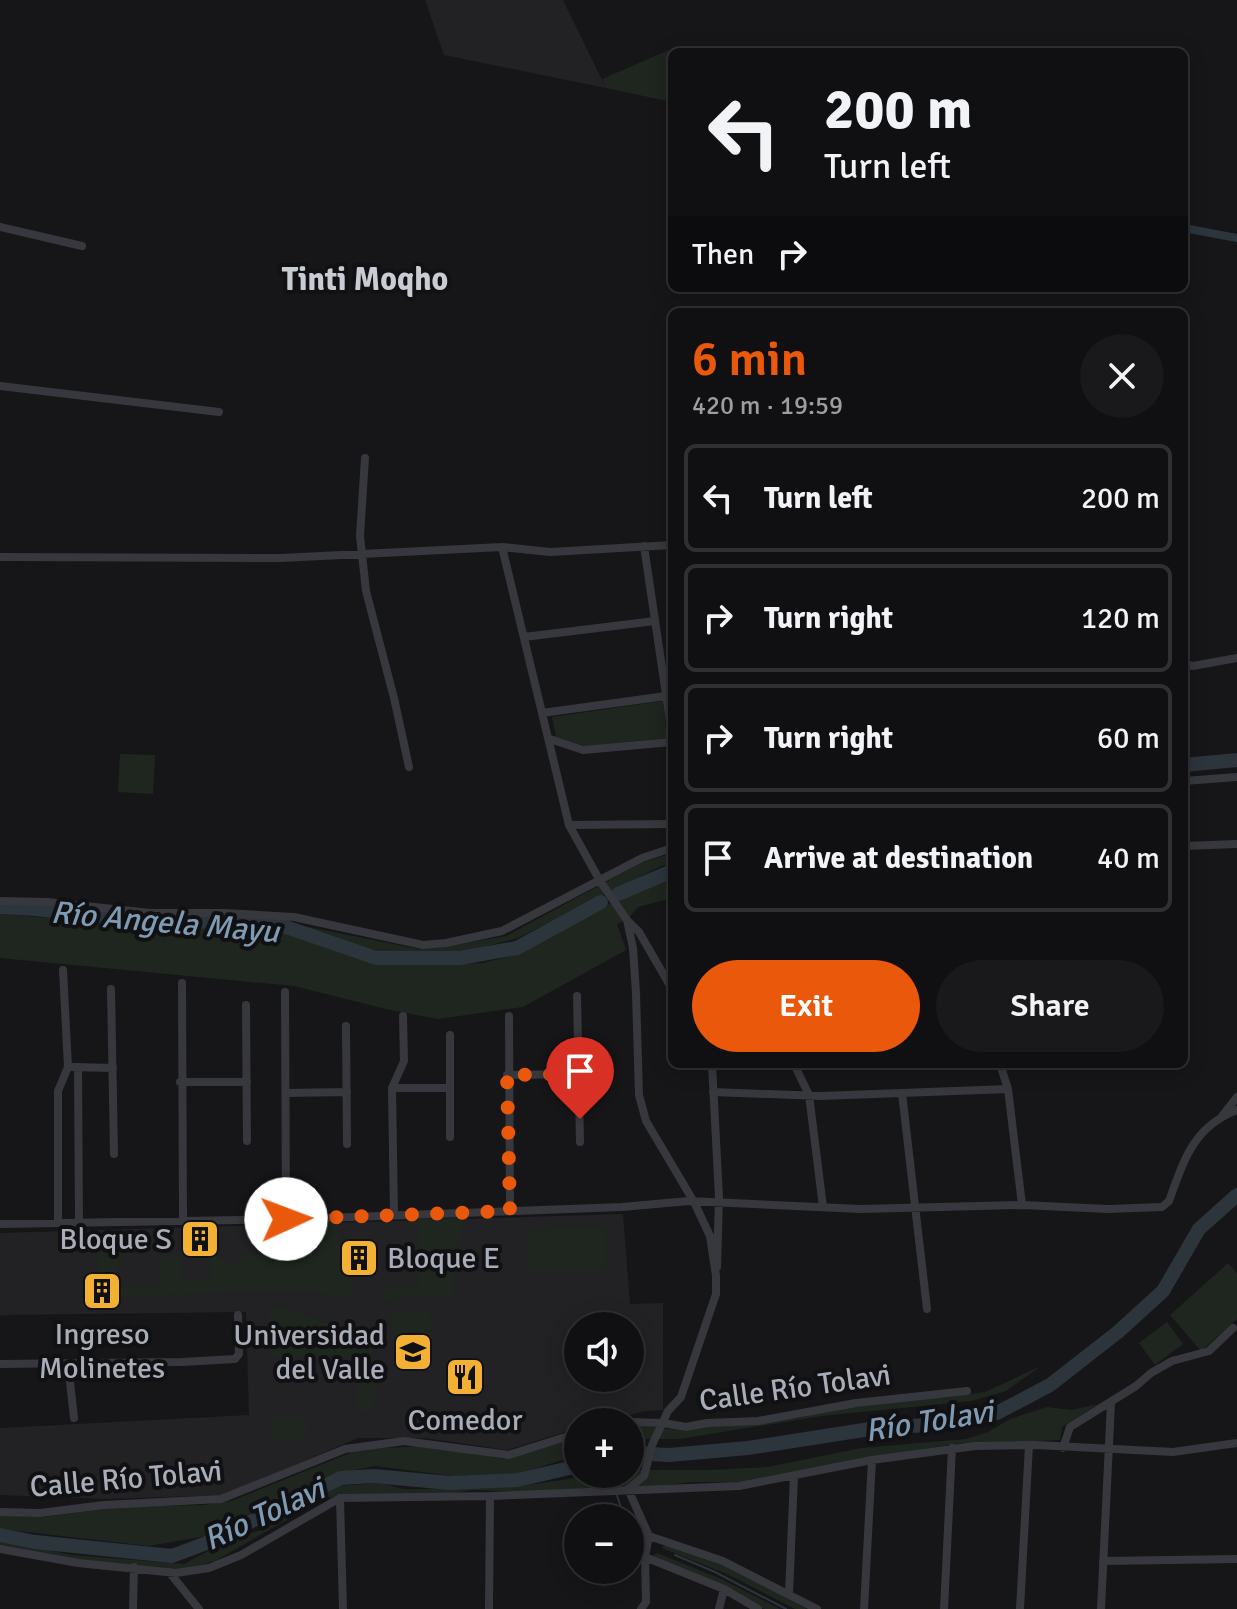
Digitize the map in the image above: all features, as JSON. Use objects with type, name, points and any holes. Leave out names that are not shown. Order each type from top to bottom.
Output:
[{"type":"street","points":[[0,227],[82,246]]},
{"type":"street","points":[[0,386],[219,412]]},
{"type":"street","points":[[365,458],[360,536],[366,591],[409,767]]},
{"type":"street","points":[[0,557],[265,558],[502,547],[550,552],[668,545]]},
{"type":"street","points":[[644,546],[668,688]]},
{"type":"street","points":[[502,547],[569,825],[600,881],[639,932],[668,982]]},
{"type":"street","points":[[524,637],[655,621]]},
{"type":"street","points":[[1188,665],[1237,658]]},
{"type":"street","points":[[542,713],[668,693]]},
{"type":"street","points":[[550,739],[583,750],[668,742]]},
{"type":"street","points":[[1188,781],[1237,777]]},
{"type":"street","points":[[569,825],[668,824]]},
{"type":"street","points":[[1188,846],[1237,844]]},
{"type":"street","points":[[0,901],[48,902],[150,913],[294,917],[423,945],[502,931],[642,858],[668,849]]},
{"type":"street","points":[[627,920],[633,948],[639,1095],[646,1121],[694,1202],[710,1236],[716,1276],[716,1294],[681,1397],[668,1411],[652,1445],[644,1476],[628,1489]]},
{"type":"street","points":[[58,1223],[58,1091],[68,1067],[63,970]]},
{"type":"street","points":[[182,983],[180,1082],[183,1220]]},
{"type":"street","points":[[111,989],[114,1154]]},
{"type":"street","points":[[285,992],[286,1219]]},
{"type":"street","points":[[577,996],[580,1142]]},
{"type":"street","points":[[246,1005],[247,1141]]},
{"type":"street","points":[[394,1215],[392,1088],[404,1061],[403,1016]]},
{"type":"street","points":[[509,1016],[510,1211]]},
{"type":"street","points":[[346,1026],[347,1144]]},
{"type":"street","points":[[450,1035],[450,1137]]},
{"type":"street","points":[[68,1067],[113,1068]]},
{"type":"street","points":[[78,1067],[79,1223]]},
{"type":"street","points":[[712,1068],[719,1204],[716,1276]]},
{"type":"street","points":[[796,1068],[809,1095],[823,1207]]},
{"type":"street","points":[[1001,1068],[1008,1089],[1022,1205]]},
{"type":"street","points":[[507,1075],[580,1074]]},
{"type":"street","points":[[180,1082],[247,1082]]},
{"type":"street","points":[[392,1088],[450,1088]]},
{"type":"street","points":[[713,1092],[809,1095],[1008,1089]]},
{"type":"street","points":[[286,1093],[347,1092]]},
{"type":"street","points":[[902,1093],[927,1309]]},
{"type":"street","points":[[1223,1116],[1237,1097]]},
{"type":"street","points":[[0,1224],[286,1219],[694,1202],[861,1209],[1022,1205],[1108,1209],[1162,1207],[1169,1201],[1197,1136],[1223,1116],[1237,1110]]},
{"type":"street","points":[[0,1364],[235,1359],[239,1354],[238,1315]]},
{"type":"street","points":[[1063,1448],[1070,1427],[1172,1361],[1209,1351],[1233,1328]]},
{"type":"street","points":[[68,1364],[74,1418]]},
{"type":"street","name":"Calle Río Tolavi","points":[[644,1422],[686,1427],[758,1421],[840,1406],[967,1391]]},
{"type":"street","points":[[1101,1609],[1111,1403]]},
{"type":"street","name":"Calle Río Tolavi","points":[[0,1512],[40,1513],[104,1505],[221,1499],[361,1445],[404,1441],[509,1455],[564,1437]]},
{"type":"street","points":[[0,1549],[78,1563],[169,1572],[220,1564],[340,1498],[490,1496],[739,1486],[952,1448],[1029,1445],[1173,1452],[1237,1443]]},
{"type":"street","points":[[1020,1609],[1029,1445]]},
{"type":"street","points":[[944,1609],[952,1448]]},
{"type":"street","points":[[864,1609],[872,1460]]},
{"type":"street","points":[[789,1594],[794,1476]]},
{"type":"street","points":[[628,1489],[649,1536],[645,1557],[646,1602],[641,1609]]},
{"type":"street","points":[[489,1609],[490,1496]]},
{"type":"street","points":[[340,1498],[343,1609]]},
{"type":"street","points":[[649,1536],[723,1561],[817,1609]]},
{"type":"street","points":[[645,1557],[724,1589],[758,1609]]},
{"type":"street","points":[[1103,1561],[1237,1559]]},
{"type":"street","points":[[133,1609],[134,1567]]},
{"type":"street","points":[[169,1572],[199,1609]]},
{"type":"street","points":[[719,1609],[724,1589]]},
{"type":"shaded area","points":[[425,0],[563,0],[606,88],[444,55]]},
{"type":"shaded area","points":[[668,50],[668,101],[606,88],[602,79]]},
{"type":"shaded area","points":[[663,701],[667,738],[585,746],[556,737],[552,717]]},
{"type":"shaded area","points":[[120,754],[155,755],[153,794],[118,792]]},
{"type":"shaded area","points":[[668,854],[668,865],[518,938],[460,953],[378,953],[289,923],[418,949],[438,948],[506,936],[641,863]]},
{"type":"shaded area","points":[[668,877],[668,899],[638,907],[627,920],[617,924],[626,950],[523,1007],[438,1019],[294,986],[0,958],[0,914],[138,925],[247,927],[285,932],[376,963],[483,963],[519,954],[651,883]]},
{"type":"shaded area","name":"Universidad del Valle","points":[[623,1214],[630,1304],[663,1303],[663,1410],[564,1408],[564,1432],[507,1450],[425,1438],[358,1438],[224,1495],[108,1499],[0,1495],[0,1428],[249,1415],[246,1312],[0,1315],[0,1233]]},
{"type":"shaded area","points":[[462,1218],[463,1241],[453,1250],[453,1297],[381,1301],[382,1288],[419,1286],[418,1219]]},
{"type":"shaded area","points":[[317,1222],[339,1222],[340,1272],[353,1272],[353,1291],[342,1299],[310,1291],[106,1296],[105,1285],[98,1285],[97,1250],[125,1240],[125,1262],[117,1263],[118,1287],[159,1286],[159,1257],[181,1256],[181,1279],[210,1279],[211,1255],[239,1267],[239,1255],[317,1253]]},
{"type":"shaded area","points":[[606,1227],[607,1270],[529,1272],[527,1230]]},
{"type":"shaded area","points":[[1228,1263],[1237,1273],[1237,1319],[1201,1351],[1170,1315]]},
{"type":"shaded area","points":[[269,1309],[293,1309],[377,1346],[369,1361],[380,1374],[373,1412],[358,1411],[358,1369],[353,1359],[269,1358]]},
{"type":"shaded area","points":[[427,1311],[431,1314],[432,1334],[428,1339],[396,1339],[392,1336],[391,1315],[396,1312]]},
{"type":"shaded area","points":[[1167,1322],[1183,1344],[1155,1365],[1139,1343]]},
{"type":"shaded area","points":[[1041,1366],[1006,1391],[972,1401],[822,1416],[679,1439],[644,1439],[644,1426],[687,1431],[985,1392]]},
{"type":"shaded area","points":[[1098,1404],[1062,1427],[1060,1440],[953,1444],[737,1482],[692,1482],[644,1487],[644,1470],[768,1467],[861,1448],[966,1439],[988,1432],[1010,1419],[1047,1407],[1072,1410]]},
{"type":"shaded area","points":[[271,1418],[306,1418],[306,1438],[271,1438]]},
{"type":"shaded area","points":[[564,1441],[564,1459],[521,1473],[453,1476],[375,1466],[340,1473],[206,1536],[149,1546],[0,1529],[0,1515],[42,1517],[120,1507],[204,1505],[231,1501],[360,1449],[425,1446],[504,1459]]},
{"type":"shaded area","points":[[564,1480],[564,1488],[592,1488],[341,1495],[323,1499],[215,1561],[183,1570],[79,1560],[0,1546],[0,1540],[72,1555],[184,1564],[232,1538],[265,1529],[336,1486],[381,1483],[403,1489],[452,1489],[480,1485],[515,1487]]},
{"type":"shaded area","points":[[666,1544],[723,1563],[807,1609],[795,1609],[727,1574],[662,1548]]},
{"type":"shaded area","points":[[657,1553],[719,1578],[780,1609],[764,1609],[724,1586],[652,1556]]},
{"type":"waterway","points":[[1188,229],[1237,238]]},
{"type":"waterway","name":"Río Angela Mayu","points":[[1188,765],[1237,760]]},
{"type":"waterway","name":"Río Angela Mayu","points":[[618,894],[668,873]]},
{"type":"waterway","name":"Río Angela Mayu","points":[[0,907],[178,923],[231,920],[263,923],[286,927],[376,958],[460,958],[517,948],[601,902]]},
{"type":"waterway","name":"Río Tolavi","points":[[644,1454],[669,1455],[748,1448],[870,1429],[940,1424],[997,1413],[1050,1385],[1118,1332],[1163,1291],[1199,1229],[1237,1195]]},
{"type":"waterway","name":"Río Tolavi","points":[[0,1535],[35,1542],[172,1556],[204,1544],[341,1478],[374,1476],[450,1483],[518,1480],[564,1469]]},
{"type":"waterway","points":[[616,1493],[620,1504]]},
{"type":"waterway","points":[[675,1555],[786,1609]]},
{"type":"place","name":"Bloque S","points":[[200,1239]]},
{"type":"place","name":"Bloque E","points":[[359,1258]]},
{"type":"place","name":"Ingreso Molinetes","points":[[102,1291]]},
{"type":"place","name":"Universidad del Valle","points":[[413,1352]]},
{"type":"place","name":"Comedor","points":[[465,1377]]},
{"type":"district","name":"Tinti Moqho","points":[[365,279]]},
{"type":"route","points":[[286,1219],[510,1211],[507,1075],[580,1074],[580,1119]]}]
